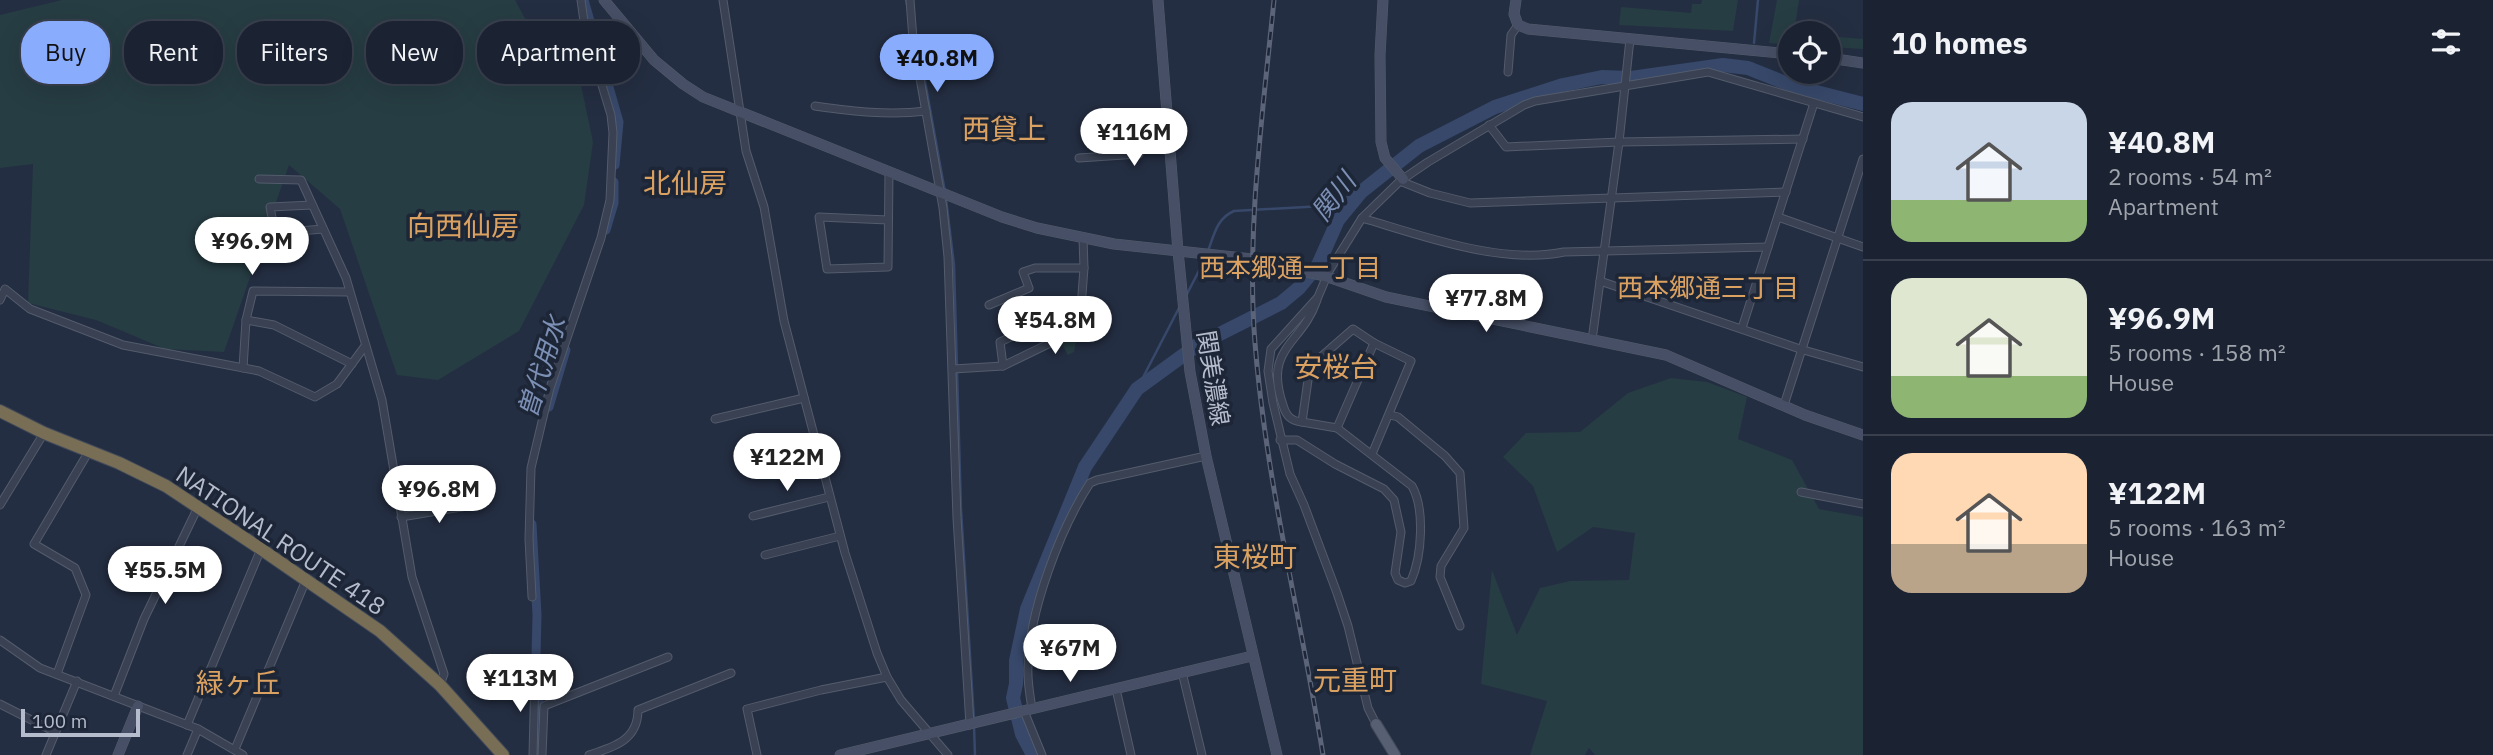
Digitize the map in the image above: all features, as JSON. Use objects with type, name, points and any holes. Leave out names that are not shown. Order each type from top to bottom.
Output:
[{"type":"highway","name":"NATIONAL ROUTE 418","points":[[0,411],[166,486],[261,549],[380,631],[440,685],[503,755]]},
{"type":"main road","points":[[1376,724],[1395,755]]},
{"type":"street","points":[[532,597],[530,491],[537,441],[550,388],[601,238],[610,200],[613,133],[611,115],[585,29],[581,0]]},
{"type":"street","points":[[604,0],[654,60],[704,97],[939,192],[1037,228],[1083,238],[1252,259],[1328,277],[1386,297],[1666,355],[1863,435]]},
{"type":"street","points":[[723,0],[746,151],[765,207],[784,321],[840,536],[887,677],[901,700],[948,755]]},
{"type":"street","points":[[910,0],[913,39],[948,257],[957,518],[970,724]]},
{"type":"street","name":"関美濃線","points":[[1158,0],[1189,365],[1206,456],[1277,755]]},
{"type":"street","points":[[1383,0],[1380,55],[1381,142],[1385,158],[1399,178],[1430,193],[1470,203],[1786,192]]},
{"type":"street","points":[[1516,0],[1514,13],[1518,25],[1528,29],[1778,53]]},
{"type":"street","points":[[1508,72],[1511,35],[1518,25]]},
{"type":"street","points":[[1592,340],[1630,39]]},
{"type":"street","points":[[1841,59],[1863,62]]},
{"type":"street","points":[[1280,440],[1297,440],[1335,464],[1384,489],[1394,500],[1401,532],[1395,573],[1398,580],[1405,583],[1411,581],[1417,568],[1421,514],[1419,498],[1412,486],[1337,428],[1294,421],[1287,415],[1278,388],[1279,358],[1313,311],[1333,264],[1362,218],[1399,178],[1535,101],[1708,72],[1863,117]]},
{"type":"street","points":[[1742,328],[1814,103]]},
{"type":"street","points":[[815,106],[874,114],[926,111]]},
{"type":"street","points":[[1079,158],[1139,154],[1148,124],[1168,122]]},
{"type":"street","points":[[1489,125],[1506,147],[1803,139]]},
{"type":"street","points":[[1784,405],[1800,349],[1860,182],[1863,159]]},
{"type":"street","points":[[888,220],[819,217],[827,269],[888,267],[889,172]]},
{"type":"street","points":[[258,179],[301,180],[346,278],[386,414],[412,577],[444,674],[440,685]]},
{"type":"street","points":[[312,205],[270,207],[275,233],[323,229]]},
{"type":"street","points":[[1778,217],[1863,247]]},
{"type":"street","points":[[1362,218],[1460,247],[1542,257],[1564,252],[1768,247]]},
{"type":"street","points":[[953,369],[1003,366],[1074,331],[1082,304],[1083,238]]},
{"type":"street","points":[[989,305],[1029,288],[1023,272],[1035,268],[1084,268]]},
{"type":"street","points":[[1600,281],[1800,349],[1863,367]]},
{"type":"street","points":[[0,300],[5,289],[30,309],[124,345],[259,371],[315,397],[337,384],[365,346]]},
{"type":"street","points":[[243,368],[246,320],[253,291],[349,292]]},
{"type":"street","points":[[1318,297],[1271,349],[1268,371],[1280,440],[1290,474],[1337,593],[1368,708],[1376,724]]},
{"type":"street","points":[[1003,366],[1000,342],[1082,304]]},
{"type":"street","points":[[246,320],[274,325],[352,363]]},
{"type":"street","points":[[1302,422],[1309,373],[1314,363],[1353,329],[1374,344],[1411,361],[1372,454]]},
{"type":"street","points":[[1337,428],[1374,344]]},
{"type":"street","points":[[715,419],[804,398]]},
{"type":"street","points":[[1390,415],[1398,417],[1446,456],[1460,473],[1464,528],[1460,538],[1448,551],[1441,566],[1440,577],[1460,626]]},
{"type":"street","points":[[0,505],[44,433]]},
{"type":"street","points":[[57,674],[86,594],[75,568],[34,544],[89,451]]},
{"type":"street","points":[[1042,755],[1028,710],[1031,635],[1043,590],[1061,540],[1090,483],[1206,456]]},
{"type":"street","points":[[1801,492],[1863,504]]},
{"type":"street","points":[[753,516],[829,497]]},
{"type":"street","points":[[401,517],[472,505]]},
{"type":"street","points":[[114,696],[144,619],[198,507]]},
{"type":"street","points":[[765,555],[840,536]]},
{"type":"street","points":[[187,725],[261,549]]},
{"type":"street","points":[[235,749],[306,580]]},
{"type":"street","points":[[0,640],[40,668],[198,729],[243,755]]},
{"type":"street","points":[[839,755],[871,751],[929,734],[1252,656]]},
{"type":"street","points":[[542,755],[544,706],[668,657]]},
{"type":"street","points":[[532,661],[535,674],[533,755]]},
{"type":"street","points":[[1182,672],[1202,755]]},
{"type":"street","points":[[589,755],[620,745],[638,722],[638,710],[731,673]]},
{"type":"street","points":[[757,755],[747,709],[887,677]]},
{"type":"street","points":[[46,755],[77,681]]},
{"type":"street","points":[[1116,689],[1131,755]]},
{"type":"street","points":[[0,704],[55,732]]},
{"type":"street","points":[[118,755],[138,706]]},
{"type":"street","points":[[187,755],[198,729]]},
{"type":"green space","points":[[62,0],[515,0],[526,21],[477,21],[477,84],[581,84],[593,142],[584,205],[519,331],[438,380],[397,375],[340,209],[289,165],[224,352],[165,349],[96,320],[28,303],[33,164],[0,168],[0,15]]},
{"type":"green space","points":[[1702,0],[1738,0],[1733,31],[1619,25],[1621,7],[1691,13],[1692,4],[1701,4]]},
{"type":"green space","points":[[1777,0],[1799,0],[1796,21],[1778,21],[1778,44],[1769,43]]},
{"type":"green space","points":[[1841,37],[1863,39],[1863,49],[1841,48]]},
{"type":"green space","points":[[1071,336],[1077,338],[1074,352],[1068,355],[1060,340]]},
{"type":"green space","points":[[1671,378],[1707,382],[1747,397],[1738,439],[1792,460],[1819,509],[1863,517],[1863,755],[1595,755],[1589,748],[1585,755],[1530,755],[1547,701],[1481,684],[1492,570],[1517,635],[1540,588],[1570,581],[1629,580],[1635,533],[1593,527],[1557,552],[1533,486],[1503,457],[1526,433],[1580,432],[1628,393]]},
{"type":"waterway","name":"曽代用水","points":[[584,0],[619,122],[615,165]]},
{"type":"waterway","name":"曽代用水","points":[[906,0],[908,10]]},
{"type":"waterway","points":[[1754,43],[1758,0]]},
{"type":"waterway","name":"曽代用水","points":[[917,37],[945,192]]},
{"type":"waterway","name":"関川","points":[[1033,755],[1022,734],[1013,698],[1016,661],[1027,609],[1085,467],[1137,389],[1196,346],[1281,303],[1299,288],[1318,265],[1338,220],[1361,192],[1419,146],[1495,107],[1563,85],[1602,77],[1631,78],[1723,65],[1748,68],[1793,86],[1863,104]]},
{"type":"waterway","name":"曽代用水","points":[[606,230],[614,203],[614,182]]},
{"type":"waterway","points":[[1208,251],[1220,223],[1234,211],[1323,206],[1361,192]]},
{"type":"waterway","name":"曽代用水","points":[[946,199],[954,265],[961,509],[974,720]]},
{"type":"waterway","points":[[1187,294],[1206,257]]},
{"type":"waterway","points":[[1137,389],[1180,306]]},
{"type":"waterway","name":"曽代用水","points":[[549,407],[566,350]]},
{"type":"waterway","name":"曽代用水","points":[[532,524],[537,615],[536,656],[540,671],[537,755]]},
{"type":"waterway","name":"曽代用水","points":[[974,726],[975,755]]},
{"type":"railway","points":[[1274,0],[1254,215],[1255,343],[1267,447],[1323,755]]},
{"type":"district","name":"西貸上","points":[[1004,128]]},
{"type":"district","name":"北仙房","points":[[685,182]]},
{"type":"district","name":"向西仙房","points":[[463,225]]},
{"type":"district","name":"西本郷通一丁目","points":[[1290,267]]},
{"type":"district","name":"西本郷通三丁目","points":[[1708,287]]},
{"type":"district","name":"安桜台","points":[[1336,366]]},
{"type":"district","name":"東桜町","points":[[1255,556]]},
{"type":"district","name":"元重町","points":[[1355,679]]},
{"type":"district","name":"緑ヶ丘","points":[[238,682]]}]
